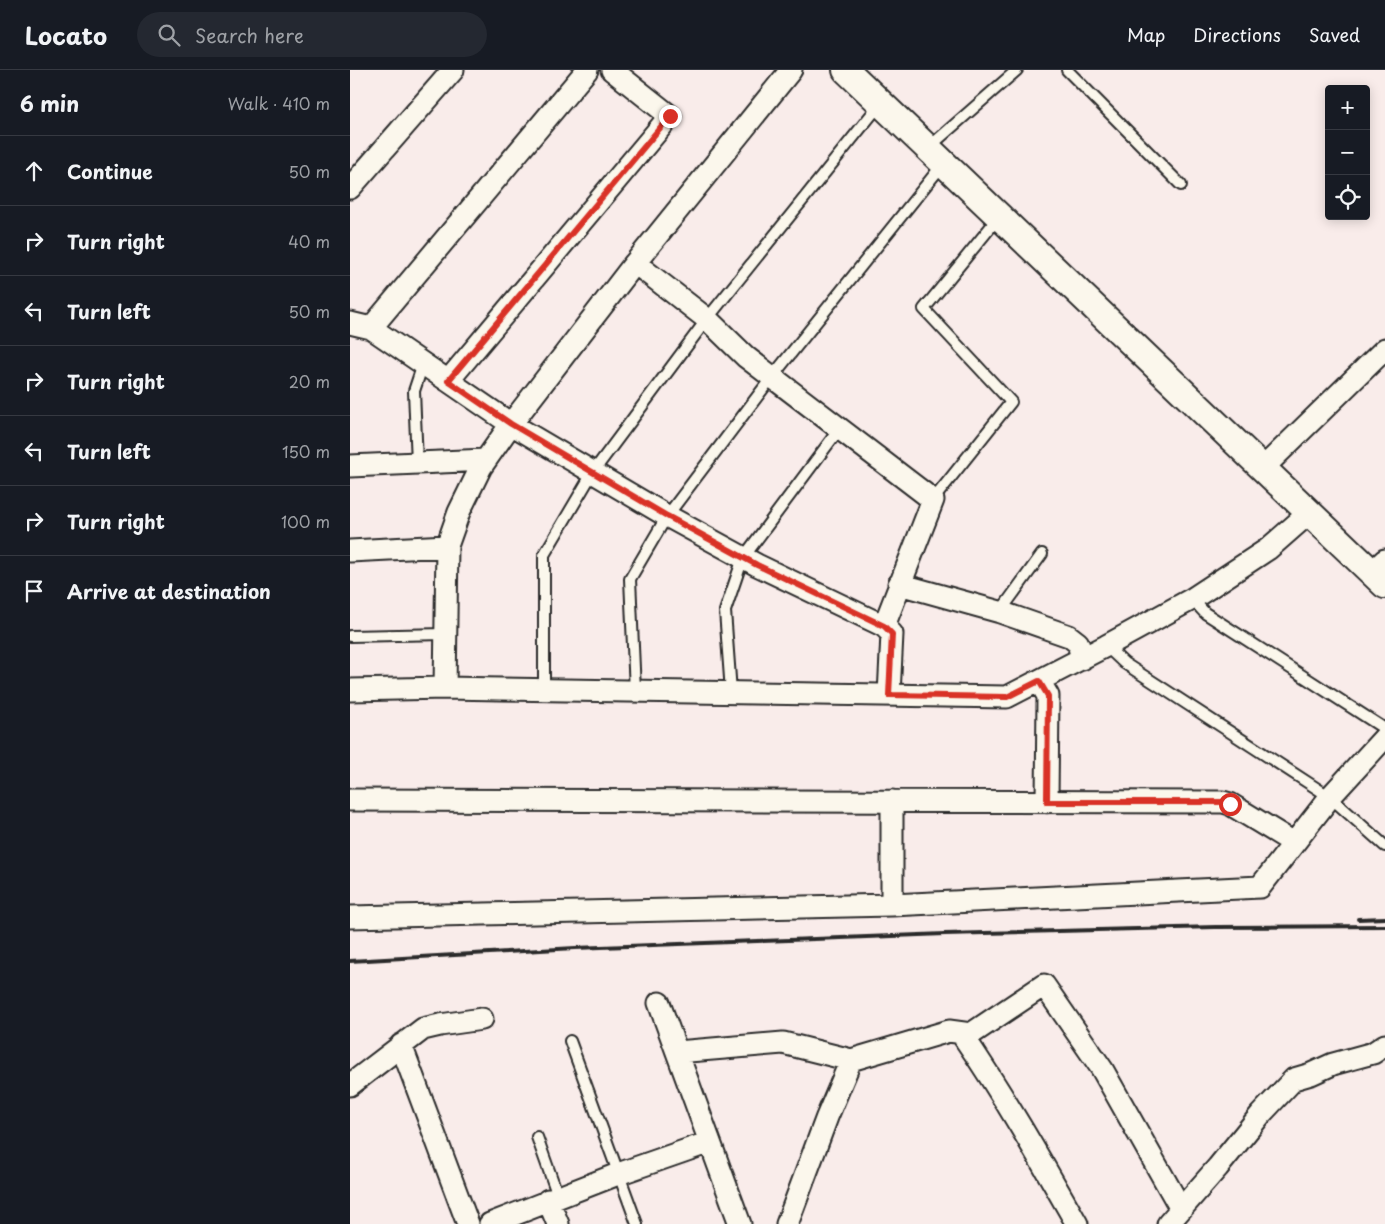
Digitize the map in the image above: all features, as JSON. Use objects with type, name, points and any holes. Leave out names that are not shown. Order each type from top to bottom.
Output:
[{"type":"street","points":[[350,188],[453,70]]},
{"type":"street","points":[[371,328],[587,70]]},
{"type":"street","points":[[448,381],[670,116],[612,70]]},
{"type":"street","points":[[445,688],[446,546],[459,512],[481,467],[511,424],[635,263],[791,70]]},
{"type":"street","points":[[846,70],[1309,513],[1381,572]]},
{"type":"street","points":[[635,263],[707,319],[746,357],[933,500],[884,626]]},
{"type":"street","points":[[350,323],[371,328],[511,424],[667,516],[743,558],[884,626],[892,634],[889,695]]},
{"type":"street","points":[[1263,468],[1385,349]]},
{"type":"street","points":[[350,466],[486,460]]},
{"type":"street","points":[[350,690],[445,688],[1007,697],[1082,659],[1192,599],[1268,549],[1309,513]]},
{"type":"street","points":[[350,551],[446,546]]},
{"type":"street","points":[[899,584],[1000,612],[1069,636],[1078,643],[1082,659]]},
{"type":"street","points":[[1039,681],[1048,696],[1047,802]]},
{"type":"street","points":[[350,917],[892,905],[1260,888],[1330,797],[1385,737]]},
{"type":"street","points":[[350,800],[1223,802],[1230,804],[1294,843]]},
{"type":"street","points":[[892,801],[892,905]]},
{"type":"street","points":[[677,1052],[783,1043],[851,1060],[949,1031],[971,1034],[1044,985],[1102,1069],[1175,1217],[1261,1114],[1294,1079],[1334,1064],[1373,1053],[1385,1045]]},
{"type":"street","points":[[659,1003],[740,1224]]},
{"type":"street","points":[[350,1085],[423,1029],[482,1019]]},
{"type":"street","points":[[961,1033],[1021,1125],[1077,1224]]},
{"type":"street","points":[[401,1045],[468,1224]]},
{"type":"street","points":[[787,1224],[851,1060]]},
{"type":"street","points":[[490,1224],[553,1198],[710,1142]]},
{"type":"street","points":[[553,1198],[558,1224]]},
{"type":"lane","points":[[635,691],[630,579],[667,516],[936,156],[1017,70]]},
{"type":"lane","points":[[1067,70],[1181,185]]},
{"type":"lane","points":[[544,690],[544,555],[593,472],[707,319],[880,103]]},
{"type":"lane","points":[[933,500],[1011,402],[924,309],[1000,216]]},
{"type":"lane","points":[[417,463],[414,391],[423,364]]},
{"type":"lane","points":[[731,692],[725,611],[743,558],[840,428]]},
{"type":"lane","points":[[1000,612],[1042,554]]},
{"type":"lane","points":[[1192,599],[1205,613],[1385,729]]},
{"type":"lane","points":[[350,636],[446,634]]},
{"type":"lane","points":[[1106,646],[1124,664],[1330,797],[1385,846]]},
{"type":"lane","points":[[570,1041],[637,1224]]},
{"type":"lane","points":[[537,1137],[553,1198]]},
{"type":"railway","points":[[1358,919],[1385,918]]},
{"type":"railway","points":[[350,961],[575,948],[945,934],[1215,927],[1385,926]]},
{"type":"route","points":[[670,116],[448,381],[511,424],[667,516],[757,565],[884,626],[892,634],[889,695],[1007,697],[1039,681],[1048,696],[1047,802],[1223,802],[1230,804]]}]
